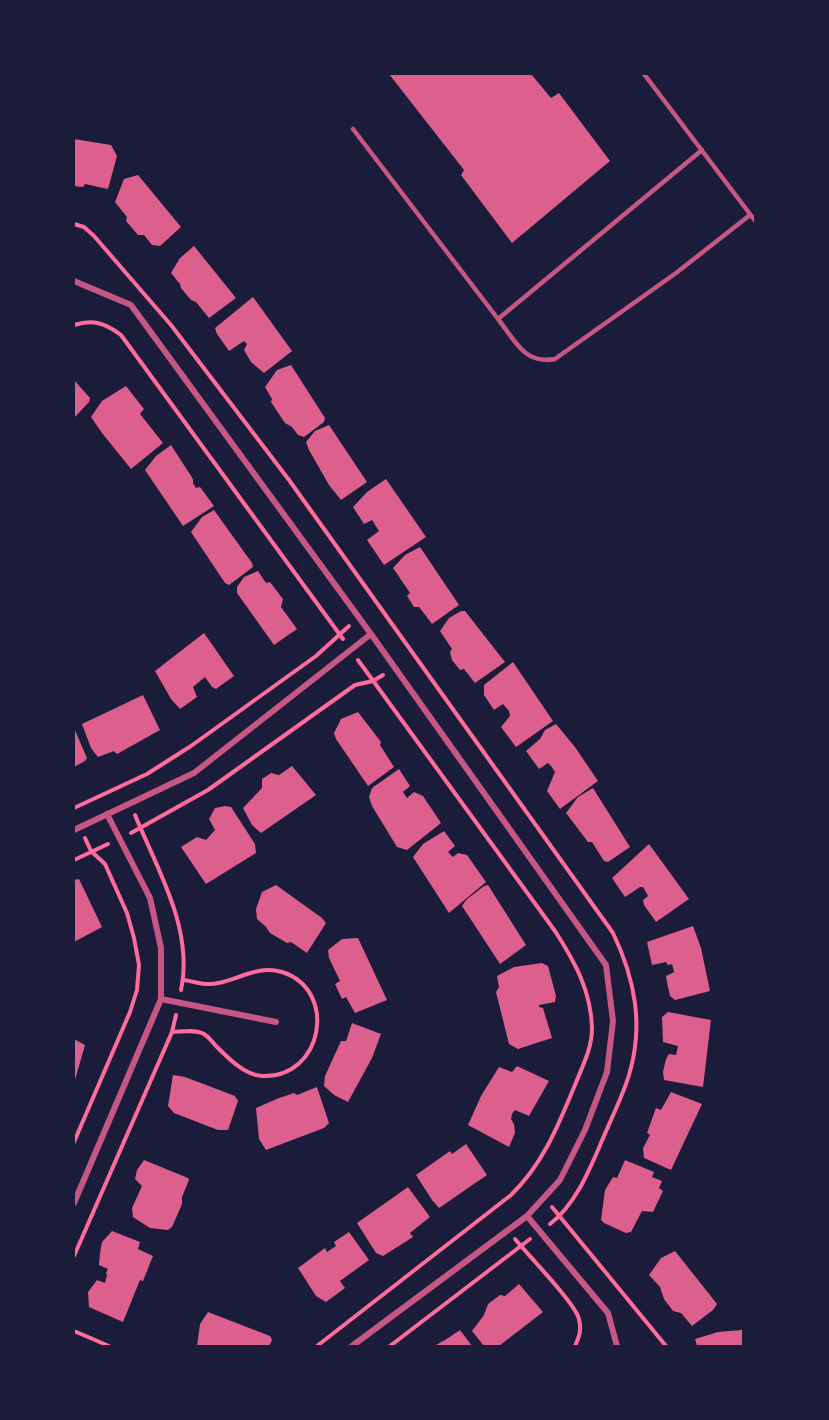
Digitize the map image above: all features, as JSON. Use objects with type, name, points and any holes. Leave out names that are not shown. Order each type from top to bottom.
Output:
[{"type":"street","points":[[74,281],[131,305],[371,634],[606,965],[613,1021],[607,1072],[585,1130],[560,1180],[527,1216],[352,1347]]},
{"type":"street","points":[[77,828],[194,773],[371,634]]},
{"type":"street","points":[[74,1203],[161,999],[161,948],[150,898],[107,814]]},
{"type":"street","points":[[161,999],[276,1022]]},
{"type":"street","points":[[527,1216],[608,1313],[617,1347]]},
{"type":"lane","points":[[644,74],[756,222]]},
{"type":"lane","points":[[352,129],[498,319],[529,357],[542,362],[555,360],[676,273],[750,215]]},
{"type":"lane","points":[[498,319],[702,150]]},
{"type":"path","points":[[74,224],[84,227],[94,236],[178,334],[289,480],[613,933],[632,979],[636,1039],[629,1075],[590,1168],[560,1216],[390,1347]]},
{"type":"path","points":[[74,325],[93,321],[108,325],[121,335],[555,931],[575,962],[584,986],[592,1031],[590,1048],[554,1135],[526,1181],[511,1196],[317,1347]]},
{"type":"path","points":[[74,808],[147,774],[191,746],[316,656],[359,619]]},
{"type":"path","points":[[74,860],[141,829],[208,790],[355,685],[373,681]]},
{"type":"path","points":[[74,1142],[130,1012],[137,990],[139,965],[127,913],[105,864],[91,852],[77,828]]},
{"type":"path","points":[[544,1197],[666,1347]]},
{"type":"path","points":[[508,1231],[571,1304],[579,1318],[581,1333],[575,1347]]},
{"type":"path","points":[[74,1331],[110,1347]]},
{"type":"building","points":[[389,74],[531,74],[551,98],[559,93],[610,161],[512,243],[461,175],[464,170]]},
{"type":"building","points":[[74,139],[111,145],[117,156],[108,189],[85,184],[83,187],[74,186]]},
{"type":"building","points":[[138,175],[181,227],[160,246],[152,245],[144,235],[138,235],[126,221],[127,217],[115,202],[124,179]]},
{"type":"building","points":[[194,246],[236,298],[209,318],[196,302],[191,300],[171,273],[180,258]]},
{"type":"building","points":[[253,297],[292,351],[264,373],[251,362],[244,350],[247,344],[244,341],[229,351],[215,328]]},
{"type":"building","points":[[291,365],[325,418],[324,422],[304,437],[298,435],[292,427],[285,423],[271,402],[272,399],[265,387],[277,370]]},
{"type":"building","points":[[74,380],[90,398],[74,418]]},
{"type":"building","points":[[126,386],[144,409],[140,414],[163,443],[131,469],[91,417],[102,401]]},
{"type":"building","points":[[329,425],[367,482],[341,500],[329,485],[306,442],[315,431]]},
{"type":"building","points":[[171,445],[193,479],[196,488],[200,487],[214,506],[183,526],[145,470],[156,456]]},
{"type":"building","points":[[386,479],[426,537],[384,565],[367,540],[379,531],[372,520],[364,524],[353,507],[367,492]]},
{"type":"building","points":[[214,510],[253,567],[229,585],[225,583],[191,532],[202,517]]},
{"type":"building","points":[[420,547],[459,605],[432,624],[419,607],[414,607],[407,596],[410,593],[393,568],[405,555]]},
{"type":"building","points":[[258,571],[266,583],[270,582],[283,599],[281,607],[297,629],[274,645],[237,593],[237,587],[244,577]]},
{"type":"building","points":[[465,611],[505,662],[475,683],[464,669],[460,670],[452,660],[450,652],[452,649],[440,631],[449,618]]},
{"type":"building","points":[[204,633],[234,676],[216,689],[205,677],[193,687],[197,697],[180,709],[171,699],[155,671]]},
{"type":"building","points":[[513,662],[553,721],[516,747],[501,727],[510,716],[509,711],[503,704],[494,710],[484,695],[484,685]]},
{"type":"building","points":[[143,695],[160,730],[117,754],[114,751],[98,757],[91,748],[82,724]]},
{"type":"building","points":[[358,712],[381,742],[380,745],[394,767],[368,786],[334,733],[341,719]]},
{"type":"building","points":[[556,724],[598,781],[560,809],[547,791],[555,772],[548,763],[539,769],[526,751],[540,739],[545,730]]},
{"type":"building","points":[[74,728],[87,758],[74,767]]},
{"type":"building","points":[[292,766],[316,795],[261,833],[252,825],[243,808],[262,788],[262,779],[271,773],[279,775]]},
{"type":"building","points":[[399,769],[410,786],[403,792],[407,798],[414,792],[423,796],[441,823],[407,850],[397,847],[369,797],[372,788]]},
{"type":"building","points":[[593,788],[630,847],[608,862],[604,861],[592,842],[588,842],[566,813],[578,797]]},
{"type":"building","points":[[231,807],[255,844],[256,853],[206,884],[181,847],[197,837],[206,840],[215,830],[209,819],[215,808]]},
{"type":"building","points":[[444,831],[455,846],[448,852],[453,857],[458,853],[467,855],[486,882],[449,913],[413,857],[423,844]]},
{"type":"building","points":[[649,844],[689,899],[656,922],[644,905],[643,900],[648,896],[643,887],[625,897],[612,878]]},
{"type":"building","points":[[79,879],[102,927],[74,942],[74,880]]},
{"type":"building","points":[[276,885],[326,923],[307,953],[291,942],[287,943],[270,933],[257,919],[256,909],[262,892]]},
{"type":"building","points":[[488,885],[526,945],[500,964],[462,906],[466,900]]},
{"type":"building","points":[[693,926],[701,948],[710,991],[675,1000],[670,996],[666,976],[674,972],[672,964],[668,965],[666,962],[652,965],[647,942]]},
{"type":"building","points":[[358,938],[387,1000],[355,1013],[346,997],[342,999],[335,984],[340,981],[329,958],[328,950],[342,939]]},
{"type":"building","points":[[542,963],[548,966],[556,996],[555,1002],[539,1005],[543,1008],[552,1038],[518,1049],[509,1044],[496,992],[499,987],[497,976],[514,967]]},
{"type":"building","points":[[668,1012],[711,1020],[703,1087],[664,1080],[666,1059],[669,1054],[676,1055],[678,1046],[663,1042],[662,1017]]},
{"type":"building","points":[[352,1023],[381,1034],[372,1058],[348,1102],[334,1095],[324,1086],[325,1076],[341,1041],[346,1041]]},
{"type":"building","points":[[74,1039],[85,1045],[74,1081]]},
{"type":"building","points":[[517,1066],[549,1081],[529,1116],[515,1110],[512,1114],[515,1133],[509,1147],[468,1125],[481,1096],[499,1067],[512,1072]]},
{"type":"building","points":[[173,1075],[185,1077],[235,1096],[238,1101],[228,1130],[218,1130],[174,1113],[168,1106]]},
{"type":"building","points":[[317,1087],[329,1123],[324,1128],[266,1150],[259,1139],[256,1108],[279,1098],[294,1093],[297,1095]]},
{"type":"building","points":[[671,1092],[702,1104],[671,1170],[644,1158],[643,1148],[650,1135],[647,1133],[656,1108],[661,1110]]},
{"type":"building","points":[[466,1144],[487,1175],[439,1208],[416,1175],[450,1151],[452,1154]]},
{"type":"building","points":[[144,1160],[189,1180],[182,1197],[182,1204],[172,1227],[168,1230],[150,1228],[133,1217],[132,1208],[142,1186],[135,1179],[137,1170]]},
{"type":"building","points":[[625,1160],[654,1172],[652,1177],[662,1181],[659,1188],[663,1191],[653,1212],[642,1211],[631,1232],[626,1233],[601,1220],[605,1190],[613,1177],[617,1178]]},
{"type":"building","points":[[408,1187],[430,1217],[410,1233],[413,1237],[383,1256],[376,1253],[357,1223]]},
{"type":"building","points":[[112,1231],[140,1242],[138,1249],[153,1256],[143,1281],[140,1280],[123,1322],[89,1307],[88,1292],[97,1280],[105,1283],[108,1269],[99,1265],[100,1253],[102,1242]]},
{"type":"building","points":[[349,1232],[369,1260],[340,1281],[345,1288],[326,1302],[316,1296],[298,1268],[325,1248],[327,1252],[336,1246],[334,1242]]},
{"type":"building","points":[[675,1251],[717,1304],[713,1310],[692,1326],[681,1313],[673,1311],[664,1299],[660,1287],[649,1275],[661,1258]]},
{"type":"building","points":[[519,1284],[543,1312],[499,1346],[484,1346],[472,1331],[484,1315],[488,1304],[500,1295],[505,1296]]},
{"type":"building","points":[[208,1312],[270,1336],[272,1340],[269,1346],[197,1346],[200,1324]]},
{"type":"building","points":[[460,1330],[472,1346],[434,1346],[445,1340]]},
{"type":"building","points":[[742,1330],[742,1346],[697,1346],[695,1339],[718,1332]]}]
